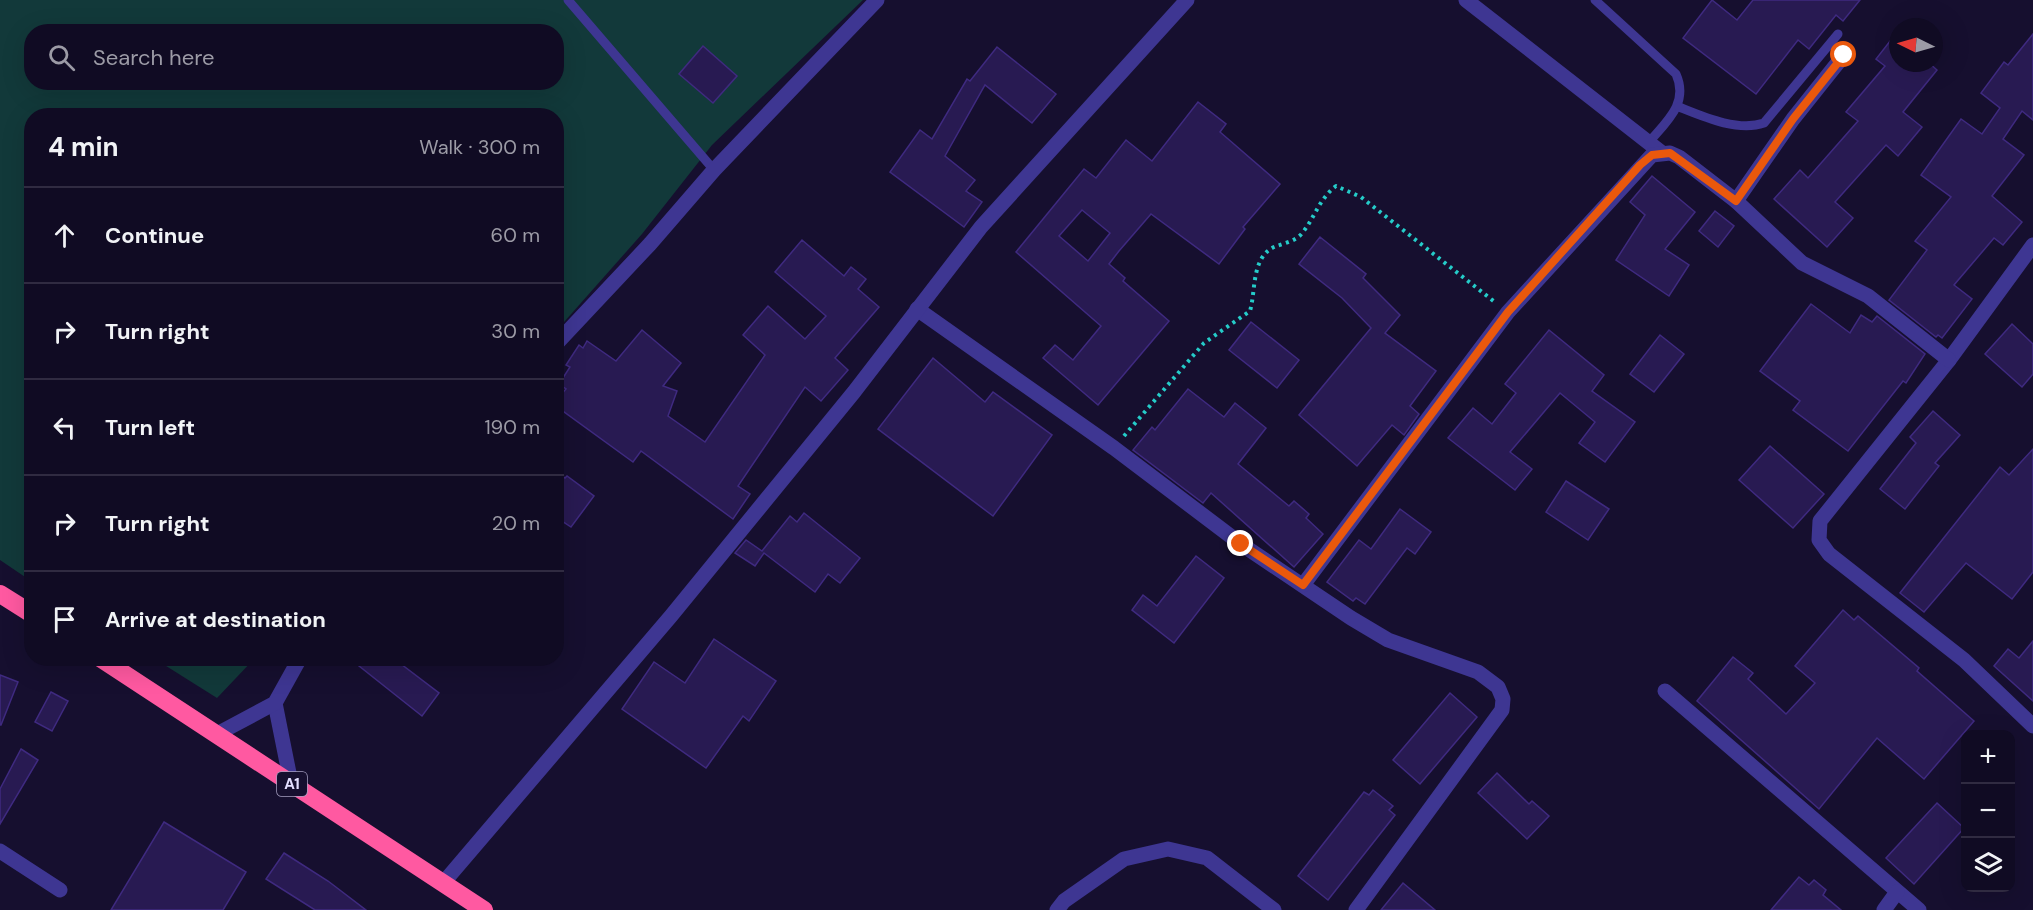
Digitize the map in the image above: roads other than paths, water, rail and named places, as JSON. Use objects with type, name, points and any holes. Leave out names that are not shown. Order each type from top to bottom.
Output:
[{"type":"highway","points":[[0,594],[24,609]]},
{"type":"highway","name":"A1","points":[[112,666],[484,910]]},
{"type":"street","points":[[564,335],[650,244],[714,170],[877,0]]},
{"type":"street","points":[[444,882],[671,616],[854,392],[981,227],[1187,0]]},
{"type":"street","points":[[1466,0],[1662,153],[1679,158],[1736,201],[1802,263],[1868,296],[1949,360]]},
{"type":"street","points":[[1736,201],[1793,119],[1844,55]]},
{"type":"street","points":[[1303,585],[1508,312],[1640,165],[1652,155],[1662,153]]},
{"type":"street","points":[[2033,245],[1949,360],[1820,520],[1819,540],[1828,554],[1964,660],[2033,726]]},
{"type":"street","points":[[916,309],[1114,447],[1241,544],[1303,585],[1388,640],[1478,672],[1498,687],[1503,699],[1502,710],[1356,910]]},
{"type":"street","points":[[217,734],[275,703],[296,666]]},
{"type":"street","points":[[1665,691],[1919,910]]},
{"type":"street","points":[[275,703],[291,783]]},
{"type":"street","points":[[1057,910],[1064,901],[1124,859],[1167,849],[1207,858],[1274,910]]},
{"type":"street","points":[[0,851],[60,890]]},
{"type":"street","points":[[1884,910],[1897,892]]},
{"type":"lane","points":[[568,0],[714,170]]},
{"type":"lane","points":[[1595,0],[1676,74],[1681,85],[1679,107],[1649,142]]},
{"type":"lane","points":[[1679,107],[1731,123],[1753,127],[1764,123],[1838,34]]}]
